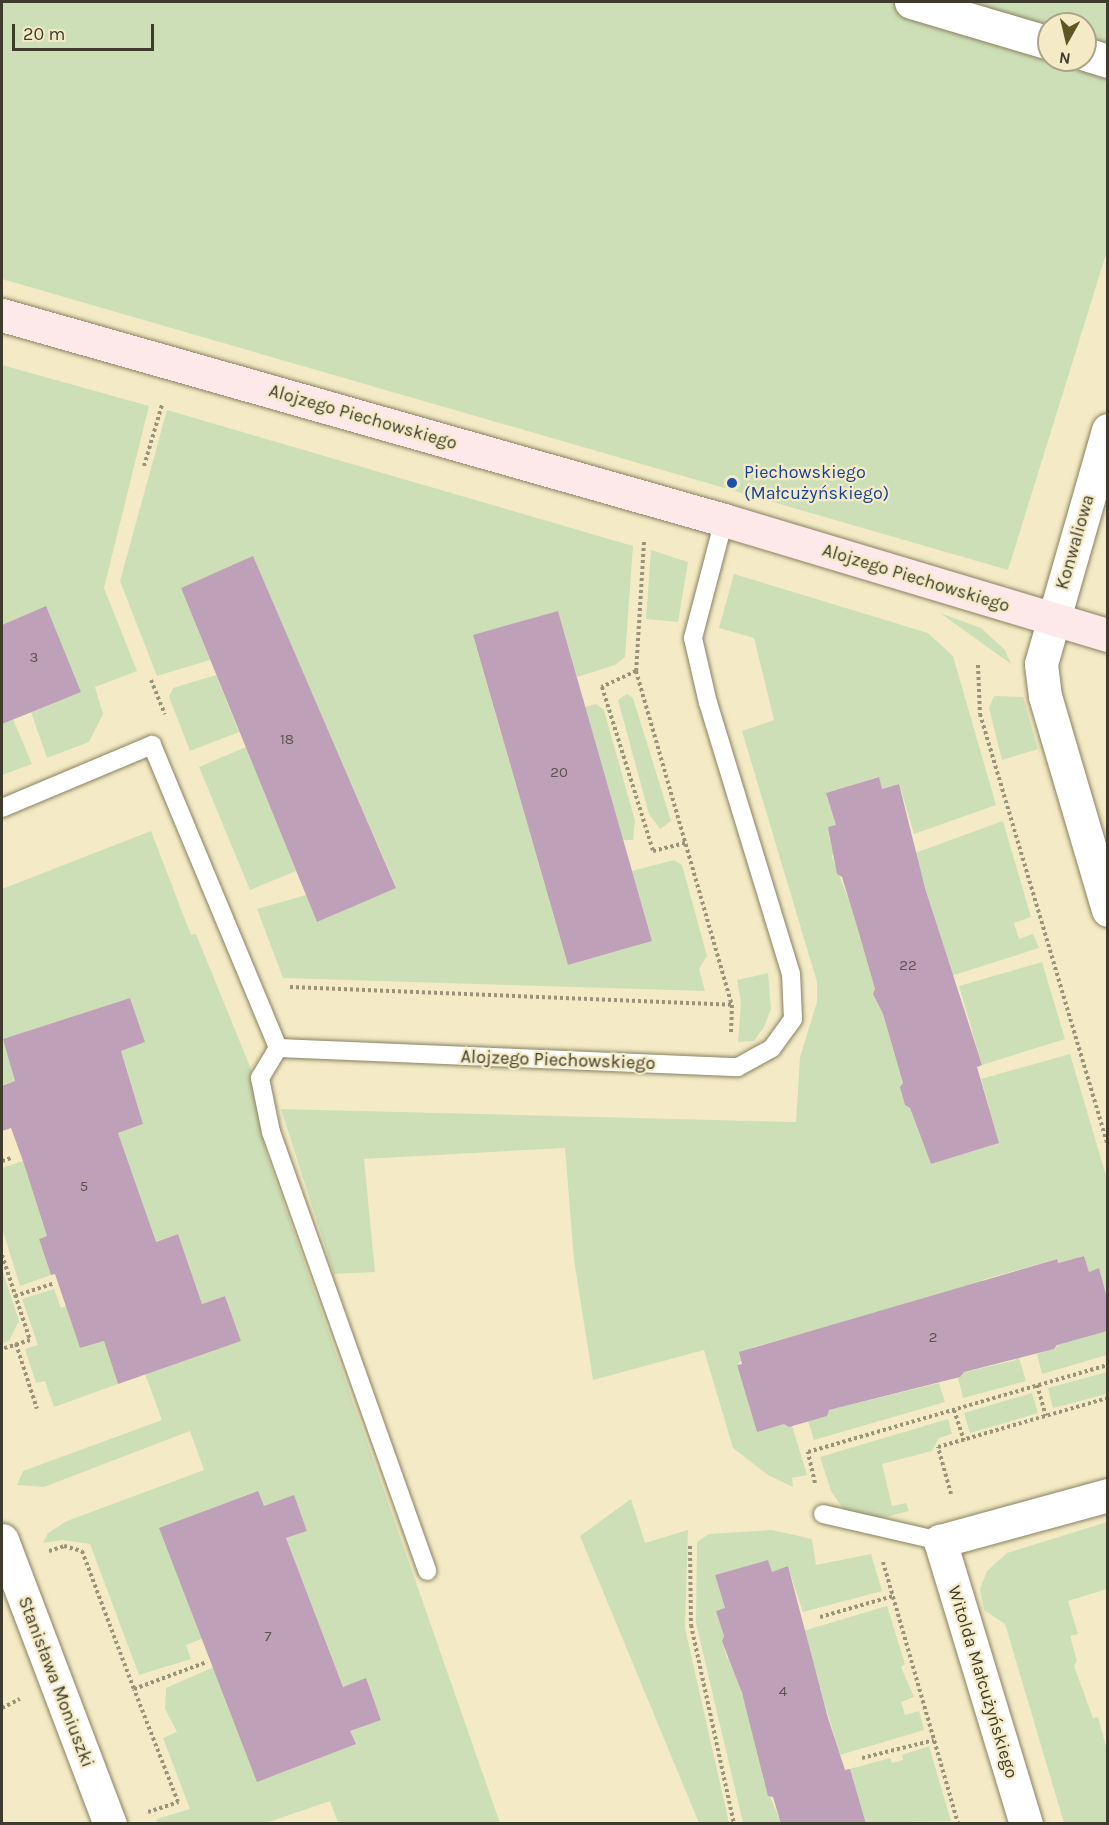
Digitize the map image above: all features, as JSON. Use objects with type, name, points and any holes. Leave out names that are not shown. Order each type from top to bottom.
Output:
[{"type":"street","points":[[911,2],[1037,39]]},
{"type":"street","name":"Alojzego Piechowskiego","points":[[2,315],[724,520],[1107,635]]},
{"type":"street","name":"Konwaliowa","points":[[1052,620],[1107,430]]},
{"type":"street","points":[[1052,620],[1041,664],[1045,696],[1107,910]]},
{"type":"street","points":[[940,1541],[1107,1495]]},
{"type":"street","name":"Stanisława Moniuszki","points":[[2,1540],[110,1824]]},
{"type":"street","name":"Witolda Małcużyńskiego","points":[[940,1541],[1026,1824]]},
{"type":"lane","name":"Alojzego Piechowskiego","points":[[278,1048],[738,1067],[772,1048],[794,1019],[791,974],[708,704],[693,638],[724,520]]},
{"type":"lane","points":[[2,808],[152,745],[278,1048],[260,1078],[271,1132],[427,1571]]},
{"type":"lane","points":[[823,1515],[940,1541]]},
{"type":"path","points":[[144,466],[163,404]]},
{"type":"path","points":[[644,542],[636,671],[732,1005],[728,1066]]},
{"type":"path","points":[[978,664],[980,714],[1107,1145]]},
{"type":"path","points":[[636,671],[602,687],[653,851],[686,843]]},
{"type":"path","points":[[151,680],[169,723]]},
{"type":"path","points":[[288,987],[732,1005]]},
{"type":"path","points":[[2,1161],[11,1158]]},
{"type":"path","points":[[2,1255],[30,1340],[2,1349]]},
{"type":"path","points":[[15,1296],[53,1284]]},
{"type":"path","points":[[15,1344],[37,1409]]},
{"type":"path","points":[[823,1515],[808,1452],[1107,1365]]},
{"type":"path","points":[[1037,1385],[1046,1416]]},
{"type":"path","points":[[951,1494],[938,1447],[1107,1398]]},
{"type":"path","points":[[954,1410],[964,1440]]},
{"type":"path","points":[[44,1552],[64,1546],[82,1551],[178,1802],[148,1813]]},
{"type":"path","points":[[690,1546],[691,1625],[734,1824]]},
{"type":"path","points":[[880,1554],[958,1824]]},
{"type":"path","points":[[820,1617],[892,1596]]},
{"type":"path","points":[[134,1689],[207,1662]]},
{"type":"path","points":[[2,1708],[28,1695]]},
{"type":"path","points":[[862,1758],[934,1740]]},
{"type":"green space","points":[[2,2],[1107,2],[1107,251],[1008,570],[2,279]]},
{"type":"green space","points":[[2,365],[149,406],[104,588],[137,671],[95,687],[103,714],[89,742],[47,758],[31,712],[81,692],[46,607],[2,625]]},
{"type":"green space","points":[[167,410],[633,546],[625,657],[615,665],[577,677],[558,611],[473,636],[568,965],[652,941],[632,871],[674,860],[682,865],[707,956],[699,969],[705,991],[283,978],[257,909],[306,895],[317,922],[396,887],[253,557],[181,588],[210,660],[157,676],[120,581]]},
{"type":"green space","points":[[651,550],[688,562],[678,622],[646,619]]},
{"type":"green space","points":[[734,574],[928,633],[953,656],[996,805],[914,834],[899,784],[882,789],[878,777],[826,793],[836,825],[828,827],[835,852],[832,856],[852,909],[875,989],[873,994],[883,1014],[903,1083],[905,1105],[910,1108],[931,1164],[999,1143],[981,1079],[1070,1054],[1107,1179],[1107,1298],[1099,1269],[1089,1272],[1084,1256],[1058,1263],[1056,1259],[982,1280],[982,1284],[754,1347],[737,1365],[757,1431],[791,1422],[807,1475],[792,1478],[793,1487],[768,1475],[733,1448],[704,1350],[593,1380],[574,1260],[565,1148],[364,1159],[375,1272],[334,1274],[281,1109],[796,1122],[800,1057],[817,1002],[817,982],[742,731],[774,720],[754,638],[719,628]]},
{"type":"green space","points":[[940,613],[981,628],[1005,650],[1011,664]]},
{"type":"green space","points":[[216,675],[239,732],[190,751],[169,697],[173,688]]},
{"type":"green space","points":[[627,694],[633,698],[671,821],[660,829],[649,814],[618,700]]},
{"type":"green space","points":[[994,696],[1023,697],[1038,749],[1002,760],[989,708]]},
{"type":"green space","points":[[596,704],[604,710],[635,821],[633,840],[623,840],[585,707]]},
{"type":"green space","points":[[13,719],[32,764],[2,775],[2,724]]},
{"type":"green space","points":[[246,747],[296,871],[250,890],[199,767]]},
{"type":"green space","points":[[1003,821],[1031,917],[1014,923],[1019,939],[1033,934],[1039,948],[951,976],[915,853]]},
{"type":"green space","points":[[151,831],[191,935],[196,934],[253,1074],[265,1150],[500,1823],[338,1823],[330,1801],[266,1823],[156,1823],[157,1819],[190,1809],[163,1738],[177,1732],[165,1709],[166,1688],[214,1667],[258,1781],[355,1744],[350,1731],[381,1719],[366,1679],[343,1687],[286,1538],[307,1531],[294,1496],[264,1506],[257,1491],[160,1528],[202,1639],[186,1645],[191,1659],[139,1675],[90,1544],[62,1540],[43,1543],[48,1533],[67,1521],[204,1470],[190,1431],[44,1487],[17,1485],[23,1471],[162,1420],[145,1374],[241,1341],[225,1296],[202,1304],[178,1234],[155,1242],[118,1133],[143,1124],[121,1051],[144,1042],[130,998],[4,1039],[15,1081],[2,1086],[2,889]]},
{"type":"green space","points":[[1042,962],[1065,1039],[982,1065],[959,986]]},
{"type":"green space","points":[[768,973],[771,1009],[764,1027],[754,1041],[738,1042],[741,1003],[737,980]]},
{"type":"green space","points":[[23,1161],[47,1236],[39,1239],[51,1275],[20,1286],[2,1228],[2,1168]]},
{"type":"green space","points":[[2,1269],[19,1321],[9,1341],[2,1343]]},
{"type":"green space","points":[[54,1289],[61,1308],[66,1306],[80,1348],[104,1341],[118,1384],[54,1407],[45,1381],[36,1383],[25,1349],[38,1345],[22,1299]]},
{"type":"green space","points":[[1107,1305],[1107,1355],[1042,1374],[1037,1354],[1054,1349],[1100,1307]]},
{"type":"green space","points":[[1018,1355],[1026,1381],[963,1398],[957,1374],[1016,1360]]},
{"type":"green space","points":[[1107,1372],[1107,1394],[1053,1408],[1048,1388]]},
{"type":"green space","points":[[939,1383],[945,1402],[814,1440],[808,1421],[826,1416],[829,1410]]},
{"type":"green space","points":[[1032,1393],[1038,1413],[970,1433],[964,1413]]},
{"type":"green space","points":[[948,1419],[952,1434],[939,1438],[932,1451],[882,1464],[892,1506],[906,1503],[909,1511],[878,1519],[857,1516],[842,1507],[831,1491],[820,1457]]},
{"type":"green space","points":[[631,1499],[645,1543],[688,1530],[685,1628],[729,1823],[699,1823],[580,1536]]},
{"type":"green space","points":[[1107,1522],[1107,1589],[1068,1601],[1078,1634],[1070,1636],[1077,1661],[1074,1666],[1093,1718],[1098,1717],[1107,1750],[1107,1823],[1064,1823],[1005,1624],[984,1610],[980,1589],[987,1571],[1007,1553]]},
{"type":"green space","points":[[772,1530],[812,1539],[816,1565],[871,1554],[882,1591],[803,1612],[788,1567],[772,1572],[768,1561],[715,1575],[725,1608],[717,1611],[724,1636],[722,1641],[727,1658],[732,1661],[766,1774],[763,1779],[781,1823],[743,1823],[696,1623],[697,1542],[709,1534]]},
{"type":"green space","points":[[887,1606],[905,1664],[901,1667],[914,1697],[901,1702],[905,1715],[919,1711],[924,1730],[840,1755],[803,1631]]},
{"type":"green space","points":[[929,1746],[951,1821],[864,1823],[850,1769],[890,1758],[892,1763],[903,1760],[902,1755]]},
{"type":"building","points":[[253,556],[396,888],[317,922],[181,588]]},
{"type":"building","points":[[46,606],[81,692],[2,724],[2,625]]},
{"type":"building","points":[[558,611],[652,941],[568,965],[473,635]]},
{"type":"building","points":[[879,777],[882,789],[899,784],[925,888],[982,1065],[977,1067],[999,1143],[931,1164],[910,1108],[905,1105],[900,1087],[903,1083],[883,1014],[873,994],[875,989],[842,877],[837,874],[828,827],[836,825],[826,793]]},
{"type":"building","points":[[130,998],[145,1042],[121,1051],[143,1124],[118,1133],[156,1242],[178,1234],[202,1304],[225,1296],[241,1341],[118,1384],[104,1341],[80,1348],[55,1274],[51,1275],[39,1239],[47,1236],[23,1161],[11,1128],[2,1131],[2,1086],[15,1081],[3,1039]]},
{"type":"building","points":[[1084,1256],[1089,1272],[1099,1268],[1107,1298],[1107,1331],[1057,1345],[1054,1349],[964,1372],[960,1377],[829,1410],[827,1416],[789,1427],[784,1424],[757,1432],[737,1365],[742,1364],[739,1352],[1057,1259],[1058,1263]]},
{"type":"building","points":[[258,1491],[264,1506],[294,1495],[307,1531],[286,1538],[343,1687],[366,1678],[381,1720],[350,1731],[356,1744],[257,1782],[159,1528]]},
{"type":"building","points":[[768,1560],[772,1572],[788,1566],[828,1718],[845,1770],[850,1769],[866,1824],[781,1824],[773,1797],[768,1796],[742,1693],[722,1641],[724,1636],[716,1611],[725,1608],[715,1575]]},
{"type":"place","name":"Piechowskiego (Małcużyńskiego)","points":[[732,483]]}]
